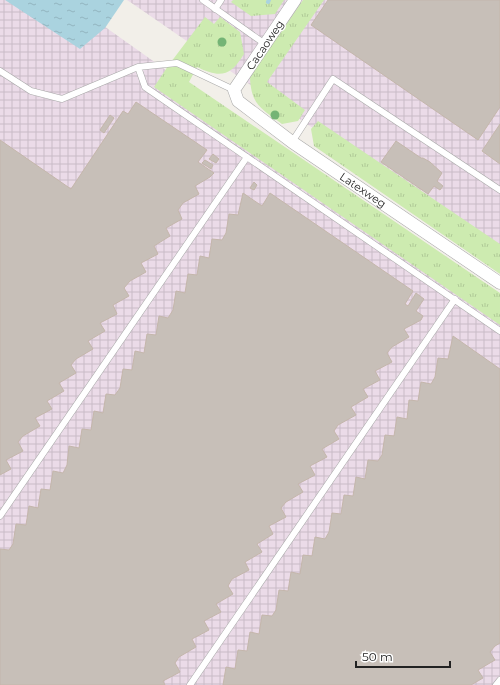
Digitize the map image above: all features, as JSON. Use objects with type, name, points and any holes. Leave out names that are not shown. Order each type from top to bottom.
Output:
[{"type":"street","name":"Cacaoweg","points":[[234,90],[295,0]]},
{"type":"street","name":"Latexweg","points":[[234,90],[238,101],[292,142],[500,282]]},
{"type":"lane","points":[[203,0],[265,44]]},
{"type":"lane","points":[[216,9],[221,0]]},
{"type":"lane","points":[[0,71],[31,91],[62,99],[138,67],[177,63],[234,90]]},
{"type":"lane","points":[[138,67],[146,87],[500,331]]},
{"type":"lane","points":[[292,142],[333,79],[500,190]]},
{"type":"lane","points":[[0,516],[247,157]]},
{"type":"lane","points":[[190,685],[455,299]]},
{"type":"lane","points":[[496,685],[500,680]]},
{"type":"shaded area","points":[[0,0],[31,0],[101,24],[500,307],[500,685],[0,685]]},
{"type":"shaded area","points":[[127,0],[500,0],[500,257],[133,4]]},
{"type":"green space","points":[[233,0],[284,0],[275,14],[251,16],[231,2]]},
{"type":"green space","points":[[303,0],[324,0],[267,82],[305,110],[298,121],[282,124],[258,105],[252,94],[250,77]]},
{"type":"green space","points":[[205,17],[214,24],[220,17],[240,32],[244,54],[234,67],[224,73],[212,73],[197,67],[189,82],[500,293],[500,325],[154,87]]},
{"type":"green space","points":[[318,121],[500,244],[500,274],[314,146],[311,129]]},
{"type":"water","points":[[5,0],[124,0],[105,28],[80,49]]},
{"type":"building","points":[[328,0],[500,0],[500,107],[478,140],[311,25]]},
{"type":"building","points":[[136,102],[207,150],[198,162],[214,173],[195,186],[199,194],[183,203],[178,210],[182,219],[166,228],[170,236],[154,246],[158,254],[141,263],[146,272],[130,281],[124,288],[129,296],[113,305],[117,314],[100,323],[105,331],[88,341],[93,349],[76,359],[71,365],[76,373],[59,383],[64,391],[47,401],[52,409],[35,418],[40,426],[23,436],[18,442],[23,451],[6,460],[11,469],[0,475],[0,140],[71,189],[123,111],[128,114]]},
{"type":"building","points":[[110,115],[114,118],[104,133],[100,130]]},
{"type":"building","points":[[500,124],[500,164],[482,151]]},
{"type":"building","points":[[396,141],[421,158],[430,162],[442,173],[437,181],[443,186],[440,190],[434,186],[428,194],[381,162]]},
{"type":"building","points":[[213,154],[219,159],[216,163],[209,159]]},
{"type":"building","points":[[205,160],[213,165],[211,169],[202,163]]},
{"type":"building","points":[[254,182],[257,185],[254,190],[250,188]]},
{"type":"building","points":[[243,193],[262,206],[270,193],[413,291],[405,304],[408,306],[416,293],[424,299],[416,311],[423,316],[421,320],[404,329],[409,337],[392,347],[387,353],[392,362],[375,371],[380,380],[363,389],[368,397],[351,407],[356,415],[338,425],[334,431],[339,439],[322,449],[327,457],[310,466],[315,475],[298,484],[303,492],[286,502],[281,508],[286,517],[269,526],[273,534],[257,544],[262,552],[245,562],[249,570],[232,579],[228,586],[233,594],[216,604],[221,612],[204,621],[209,630],[192,639],[196,647],[179,657],[175,663],[180,672],[163,681],[165,685],[0,685],[0,549],[9,550],[13,544],[16,524],[26,525],[29,506],[38,508],[41,489],[50,490],[53,471],[63,473],[67,465],[69,446],[79,448],[82,429],[91,430],[94,411],[103,413],[106,394],[115,395],[120,388],[123,369],[132,370],[135,351],[144,353],[147,334],[156,335],[159,316],[168,318],[173,310],[176,291],[185,293],[188,274],[197,275],[200,256],[209,258],[212,239],[222,240],[226,233],[229,214],[238,215]]},
{"type":"building","points":[[453,336],[500,369],[500,643],[490,652],[495,660],[478,670],[483,678],[471,685],[223,685],[226,667],[235,669],[238,650],[247,651],[250,632],[259,634],[262,615],[272,616],[276,610],[279,590],[288,591],[291,572],[300,574],[303,555],[312,556],[315,537],[325,539],[329,532],[332,513],[341,514],[344,495],[353,496],[356,477],[365,479],[368,460],[378,461],[382,455],[385,435],[394,436],[397,417],[407,419],[409,400],[418,401],[421,382],[431,384],[435,377],[438,358],[448,359]]}]
